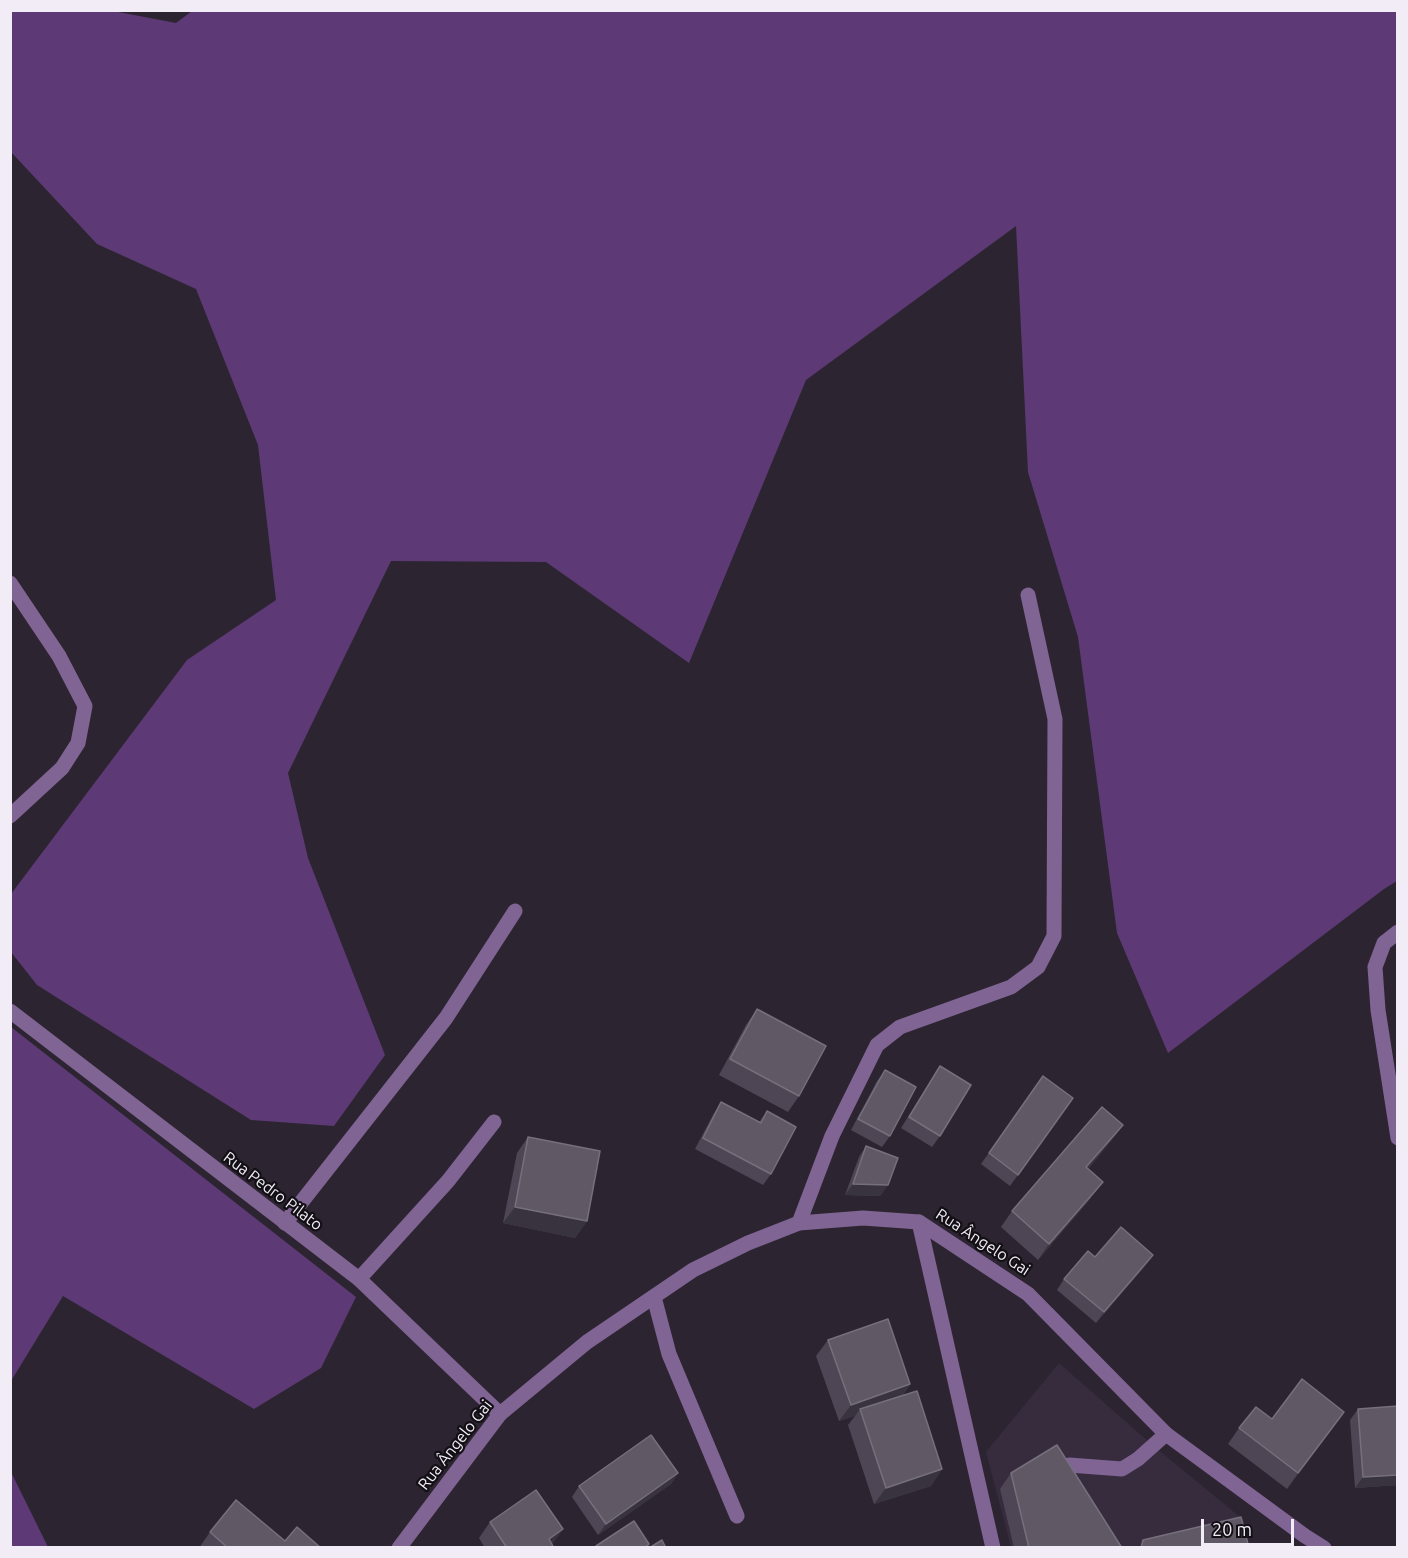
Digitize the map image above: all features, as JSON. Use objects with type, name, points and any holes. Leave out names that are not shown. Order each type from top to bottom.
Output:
[{"type":"street","points":[[10,584],[59,656],[85,706],[78,743],[62,768],[10,816]]},
{"type":"street","points":[[799,1223],[832,1136],[877,1045],[900,1027],[1011,987],[1038,967],[1054,936],[1055,719],[1028,596]]},
{"type":"street","points":[[285,1223],[446,1018],[515,911]]},
{"type":"street","points":[[1398,932],[1384,943],[1375,967],[1378,1010],[1398,1138]]},
{"type":"street","name":"Rua Pedro Pilato","points":[[10,1011],[359,1279],[500,1414]]},
{"type":"street","points":[[359,1279],[448,1181],[494,1122]]},
{"type":"street","name":"Rua Ângelo Gai","points":[[399,1548],[500,1414],[587,1342],[693,1270],[748,1243],[799,1223],[863,1218],[919,1222],[1028,1294],[1166,1434],[1324,1548]]},
{"type":"street","points":[[919,1222],[993,1548]]},
{"type":"street","points":[[654,1297],[669,1354],[737,1516]]},
{"type":"street","points":[[1069,1465],[1122,1469],[1138,1459],[1166,1434]]},
{"type":"shaded area","points":[[12,10],[113,11],[176,23],[192,11],[1397,11],[1397,881],[1168,1053],[1117,933],[1078,637],[1028,472],[1016,226],[806,380],[689,663],[546,562],[391,561],[288,773],[308,858],[385,1055],[334,1126],[251,1120],[37,985],[11,952],[11,894],[187,660],[276,600],[258,445],[196,289],[97,244],[11,152],[11,13]]},
{"type":"shaded area","points":[[11,1027],[356,1297],[321,1368],[254,1409],[63,1296],[11,1381]]},
{"type":"shaded area","points":[[1059,1363],[1150,1443],[1240,1517],[1247,1547],[1011,1547],[986,1452]]},
{"type":"shaded area","points":[[11,1472],[48,1547],[11,1547]]},
{"type":"building","points":[[757,1009],[826,1046],[799,1096],[730,1059]]},
{"type":"building","points":[[940,1066],[971,1085],[940,1136],[909,1117]]},
{"type":"building","points":[[885,1070],[916,1087],[890,1136],[858,1119]]},
{"type":"building","points":[[1043,1076],[1073,1098],[1018,1175],[989,1153]]},
{"type":"building","points":[[721,1102],[761,1123],[767,1111],[796,1127],[771,1174],[703,1138]]},
{"type":"building","points":[[1102,1107],[1123,1125],[1086,1167],[1103,1182],[1049,1244],[1012,1211]]},
{"type":"building","points":[[528,1137],[600,1151],[587,1221],[515,1207]]},
{"type":"building","points":[[866,1146],[898,1158],[888,1185],[853,1184]]},
{"type":"building","points":[[1121,1227],[1153,1255],[1104,1312],[1064,1279],[1088,1251],[1095,1257]]},
{"type":"building","points":[[888,1319],[910,1384],[851,1405],[828,1340]]},
{"type":"building","points":[[1302,1379],[1344,1412],[1298,1473],[1239,1428],[1256,1407],[1272,1419]]},
{"type":"building","points":[[917,1391],[942,1469],[886,1488],[860,1409]]},
{"type":"building","points":[[1398,1406],[1398,1475],[1363,1477],[1358,1409]]},
{"type":"building","points":[[651,1435],[678,1473],[606,1524],[579,1486]]},
{"type":"building","points":[[1057,1445],[1122,1548],[1029,1548],[1011,1473]]},
{"type":"building","points":[[536,1490],[563,1529],[549,1539],[554,1548],[507,1548],[490,1522]]},
{"type":"building","points":[[236,1500],[285,1541],[297,1527],[321,1548],[228,1548],[210,1532]]},
{"type":"building","points":[[1241,1517],[1249,1548],[1141,1548],[1143,1540]]},
{"type":"building","points":[[634,1521],[649,1544],[645,1548],[597,1548],[596,1546]]},
{"type":"building","points":[[662,1540],[666,1548],[649,1548]]}]
